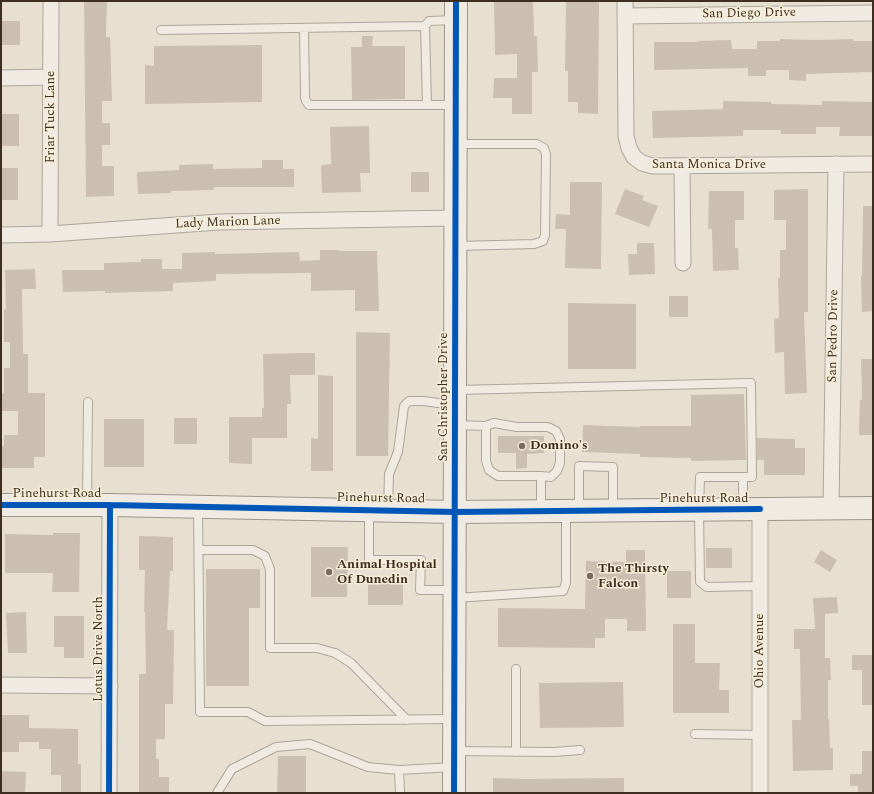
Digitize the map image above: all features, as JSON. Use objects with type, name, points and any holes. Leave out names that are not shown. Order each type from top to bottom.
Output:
[{"type":"street","name":"Friar Tuck Lane","points":[[50,234],[51,1]]},
{"type":"street","name":"San Diego Drive","points":[[625,8],[873,13]]},
{"type":"street","name":"Santa Monica Drive","points":[[625,8],[626,136],[629,148],[634,157],[642,163],[653,166],[873,164]]},
{"type":"street","name":"San Christopher Drive","points":[[454,793],[456,11]]},
{"type":"street","points":[[1,78],[51,77]]},
{"type":"street","name":"San Pedro Drive","points":[[831,508],[836,164]]},
{"type":"street","points":[[682,166],[683,263]]},
{"type":"street","name":"Lady Marion Lane","points":[[1,235],[50,234],[219,222],[455,218]]},
{"type":"street","name":"Pinehurst Road","points":[[1,505],[110,505],[455,512],[873,508]]},
{"type":"street","name":"Lotus Drive North","points":[[109,793],[110,505]]},
{"type":"street","name":"Ohio Avenue","points":[[751,509],[760,586],[760,793]]},
{"type":"street","points":[[1,685],[110,686]]},
{"type":"lane","points":[[427,105],[425,26],[429,21],[456,11]]},
{"type":"lane","points":[[161,30],[425,26]]},
{"type":"lane","points":[[304,28],[305,97],[306,101],[310,105],[456,105]]},
{"type":"lane","points":[[455,246],[534,244],[543,241],[545,235],[546,176],[546,154],[544,148],[537,144],[456,144]]},
{"type":"lane","points":[[613,510],[613,467],[579,466],[572,511],[566,583],[563,591],[454,594],[420,590],[421,560],[369,560],[378,510],[389,474],[398,452],[404,406],[409,402],[423,401],[455,407],[751,383],[752,477],[700,477],[700,582],[707,587],[760,586]]},
{"type":"lane","points":[[87,505],[88,402]]},
{"type":"lane","points":[[455,407],[486,426]]},
{"type":"lane","points":[[494,423],[517,426],[548,427],[556,431],[560,439],[560,463],[557,471],[551,477],[498,476],[489,470],[486,461],[486,426],[494,423]]},
{"type":"lane","points":[[541,476],[541,511]]},
{"type":"lane","points":[[743,477],[751,509]]},
{"type":"lane","points":[[198,507],[200,712],[248,712],[265,722],[454,719]]},
{"type":"lane","points":[[199,550],[253,550],[264,556],[270,569],[270,648],[317,648],[335,653],[351,663],[407,720]]},
{"type":"lane","points":[[516,669],[516,752]]},
{"type":"lane","points":[[695,734],[760,735]]},
{"type":"lane","points":[[217,793],[232,769],[276,747],[310,744],[368,767],[399,770],[454,759],[516,752],[580,750]]},
{"type":"lane","points":[[399,770],[400,793]]},
{"type":"building","points":[[84,1],[107,1],[106,37],[110,37],[112,101],[102,101],[102,123],[110,123],[110,145],[102,145],[102,166],[114,166],[114,196],[86,197]]},
{"type":"building","points":[[494,1],[533,1],[534,36],[537,36],[538,72],[532,72],[532,114],[512,114],[512,98],[493,98],[494,78],[517,78],[517,54],[495,55]]},
{"type":"building","points":[[566,1],[599,1],[598,114],[578,113],[578,102],[568,102],[568,71],[565,71]]},
{"type":"building","points":[[1,21],[20,21],[20,45],[1,45]]},
{"type":"building","points":[[362,36],[373,36],[372,46],[405,46],[405,99],[352,100],[351,47],[362,47]]},
{"type":"building","points":[[780,39],[853,39],[853,41],[873,41],[873,72],[806,74],[806,81],[789,80],[789,70],[766,70],[766,76],[748,76],[748,68],[654,70],[654,42],[731,40],[732,49],[757,49],[757,41],[780,41]]},
{"type":"building","points":[[262,45],[262,102],[145,104],[145,65],[154,66],[154,46]]},
{"type":"building","points":[[723,101],[822,105],[822,101],[873,102],[873,136],[839,136],[840,127],[816,127],[816,134],[781,134],[781,130],[743,130],[743,136],[653,138],[652,111],[723,109]]},
{"type":"building","points":[[1,114],[19,114],[19,146],[1,146]]},
{"type":"building","points":[[369,126],[370,173],[360,173],[361,192],[322,193],[321,165],[331,164],[330,127]]},
{"type":"building","points":[[262,160],[283,160],[283,169],[294,169],[294,187],[214,187],[214,190],[171,191],[171,193],[138,194],[137,172],[179,170],[179,165],[213,164],[213,169],[262,168]]},
{"type":"building","points":[[1,168],[18,168],[18,200],[1,200]]},
{"type":"building","points":[[411,172],[429,172],[429,192],[411,192]]},
{"type":"building","points":[[570,182],[602,182],[601,269],[565,268],[566,229],[555,229],[556,214],[570,215]]},
{"type":"building","points":[[625,189],[644,196],[642,200],[658,206],[649,227],[615,214]]},
{"type":"building","points":[[808,189],[808,312],[804,312],[807,393],[785,394],[784,352],[775,353],[774,319],[779,318],[778,278],[780,278],[780,250],[786,250],[786,220],[774,220],[774,190]]},
{"type":"building","points":[[709,191],[744,191],[744,220],[735,220],[735,248],[738,248],[739,270],[713,271],[712,229],[708,229]]},
{"type":"building","points":[[863,206],[873,206],[873,311],[862,312],[861,276]]},
{"type":"building","points":[[637,243],[654,243],[655,274],[629,275],[628,254],[637,254]]},
{"type":"building","points":[[320,250],[377,251],[379,311],[355,311],[355,290],[311,291],[311,273],[216,274],[216,281],[173,283],[173,291],[105,293],[105,291],[63,292],[62,270],[104,270],[104,263],[141,262],[141,259],[162,259],[162,269],[182,269],[182,253],[215,252],[215,254],[299,252],[300,261],[320,260]]},
{"type":"building","points":[[35,269],[36,289],[22,289],[23,354],[28,354],[28,393],[45,393],[45,457],[34,457],[34,468],[1,468],[1,446],[4,446],[4,435],[18,435],[18,411],[1,411],[1,393],[4,393],[4,368],[10,368],[10,342],[4,342],[4,309],[6,309],[5,270]]},
{"type":"building","points":[[669,296],[688,296],[688,317],[669,317]]},
{"type":"building","points":[[568,303],[636,304],[636,369],[568,369]]},
{"type":"building","points":[[356,332],[390,333],[388,456],[356,456]]},
{"type":"building","points":[[315,353],[315,375],[290,375],[291,404],[287,404],[287,438],[252,438],[252,464],[229,463],[229,417],[262,417],[262,408],[264,408],[263,354]]},
{"type":"building","points":[[861,359],[873,359],[873,435],[859,435],[860,400],[862,400]]},
{"type":"building","points":[[318,375],[333,376],[333,471],[311,471],[311,438],[318,439]]},
{"type":"building","points":[[744,394],[746,460],[691,461],[691,458],[640,457],[640,454],[582,452],[583,425],[640,427],[691,426],[691,395]]},
{"type":"building","points":[[174,418],[197,418],[197,444],[174,444]]},
{"type":"building","points":[[104,419],[144,419],[144,467],[104,467]]},
{"type":"building","points":[[498,436],[544,436],[544,453],[527,454],[527,468],[516,469],[516,453],[498,453]]},
{"type":"building","points":[[757,438],[795,439],[795,448],[805,448],[805,475],[764,475],[764,460],[757,460]]},
{"type":"building","points":[[53,533],[80,533],[79,592],[52,592],[53,573],[5,573],[5,534],[53,535]]},
{"type":"building","points":[[139,536],[173,537],[173,571],[170,571],[167,630],[174,630],[173,704],[165,704],[165,739],[156,739],[156,759],[159,759],[159,777],[169,777],[169,793],[139,793],[139,674],[146,674],[144,612],[145,570],[139,570]]},
{"type":"building","name":"Animal Hospital Of Dunedin","points":[[311,547],[348,547],[347,597],[311,597]]},
{"type":"building","points":[[706,548],[732,548],[732,568],[706,568]]},
{"type":"building","points":[[626,550],[645,550],[646,631],[627,631],[627,619],[605,619],[605,638],[595,638],[595,648],[498,647],[498,608],[585,609],[586,561],[626,562]]},
{"type":"building","points":[[821,550],[837,560],[830,572],[814,562]]},
{"type":"building","points":[[206,569],[260,569],[260,608],[249,608],[249,686],[206,686]]},
{"type":"building","points":[[667,571],[691,571],[691,598],[667,598]]},
{"type":"building","points":[[368,579],[403,579],[403,605],[368,605]]},
{"type":"building","points":[[837,597],[838,613],[825,614],[825,658],[830,658],[831,680],[828,680],[828,719],[830,748],[833,748],[833,770],[793,771],[792,720],[801,720],[800,649],[794,649],[794,629],[815,629],[813,598]]},
{"type":"building","points":[[26,612],[27,653],[8,653],[6,613]]},
{"type":"building","points":[[54,616],[84,616],[84,658],[64,658],[64,647],[54,647]]},
{"type":"building","points":[[673,624],[695,624],[695,663],[720,663],[719,690],[729,690],[729,713],[673,713]]},
{"type":"building","points":[[852,655],[873,655],[873,705],[862,705],[862,670],[852,670]]},
{"type":"building","points":[[623,682],[624,727],[540,728],[539,683]]},
{"type":"building","points":[[1,715],[29,715],[29,728],[78,729],[78,764],[81,764],[81,793],[61,793],[61,775],[51,775],[51,749],[39,749],[39,742],[19,742],[19,752],[1,752]]},
{"type":"building","points":[[862,751],[873,751],[873,793],[858,793],[858,786],[850,786],[850,774],[862,774]]},
{"type":"building","points":[[278,756],[306,756],[306,793],[277,793]]},
{"type":"building","points":[[1,771],[26,772],[25,793],[1,793]]},
{"type":"building","points":[[493,778],[624,778],[624,793],[493,793]]},
{"type":"cycle path","points":[[454,793],[456,1]]},
{"type":"cycle path","points":[[1,505],[110,505],[455,512],[760,509]]},
{"type":"cycle path","points":[[109,793],[110,505]]},
{"type":"place","name":"Domino's","points":[[522,446]]},
{"type":"place","name":"Animal Hospital Of Dunedin","points":[[329,572]]},
{"type":"place","name":"The Thirsty Falcon","points":[[590,576]]}]
